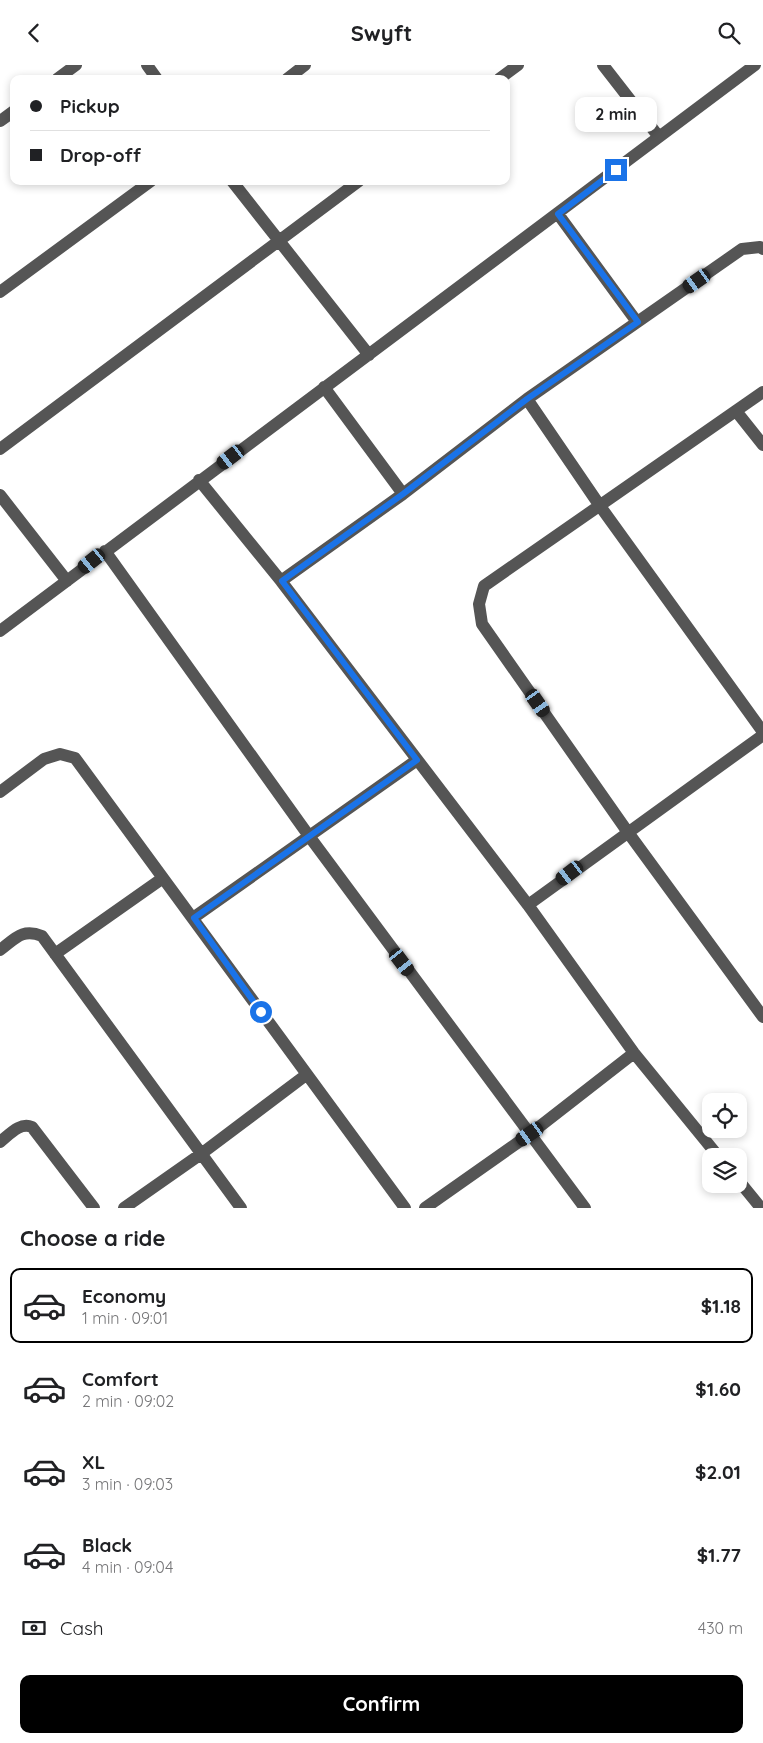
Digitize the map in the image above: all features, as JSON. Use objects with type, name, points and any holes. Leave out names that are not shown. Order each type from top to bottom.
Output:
[{"type":"street","points":[[62,75],[76,65]]},
{"type":"street","points":[[292,75],[305,65]]},
{"type":"street","points":[[504,75],[518,65]]},
{"type":"street","points":[[603,65],[659,137]]},
{"type":"street","points":[[0,631],[755,65]]},
{"type":"street","points":[[0,293],[146,185]]},
{"type":"street","points":[[235,185],[368,355]]},
{"type":"street","points":[[0,449],[354,185]]},
{"type":"street","points":[[558,214],[638,322]]},
{"type":"street","points":[[282,581],[403,494],[527,399],[742,249],[760,247],[763,249]]},
{"type":"street","points":[[324,387],[403,494]]},
{"type":"street","points":[[763,392],[484,587],[479,604],[482,624],[627,831],[763,1017]]},
{"type":"street","points":[[527,399],[600,506],[763,733],[528,905]]},
{"type":"street","points":[[736,411],[763,445]]},
{"type":"street","points":[[199,480],[282,581],[528,905],[634,1053],[711,1148]]},
{"type":"street","points":[[0,495],[67,581]]},
{"type":"street","points":[[105,551],[309,836],[585,1208]]},
{"type":"street","points":[[0,792],[44,759],[60,754],[75,758],[405,1208]]},
{"type":"street","points":[[194,918],[417,760]]},
{"type":"street","points":[[55,954],[163,878]]},
{"type":"street","points":[[0,950],[22,934],[31,932],[42,936],[241,1208]]},
{"type":"street","points":[[425,1208],[530,1134],[634,1053]]},
{"type":"street","points":[[124,1208],[201,1154],[306,1075]]},
{"type":"street","points":[[0,1141],[21,1126],[32,1127],[94,1208]]},
{"type":"street","points":[[747,1191],[760,1208]]},
{"type":"route","points":[[261,1012],[194,918],[417,760],[282,581],[403,494],[527,399],[638,322],[558,214],[616,170]]}]
